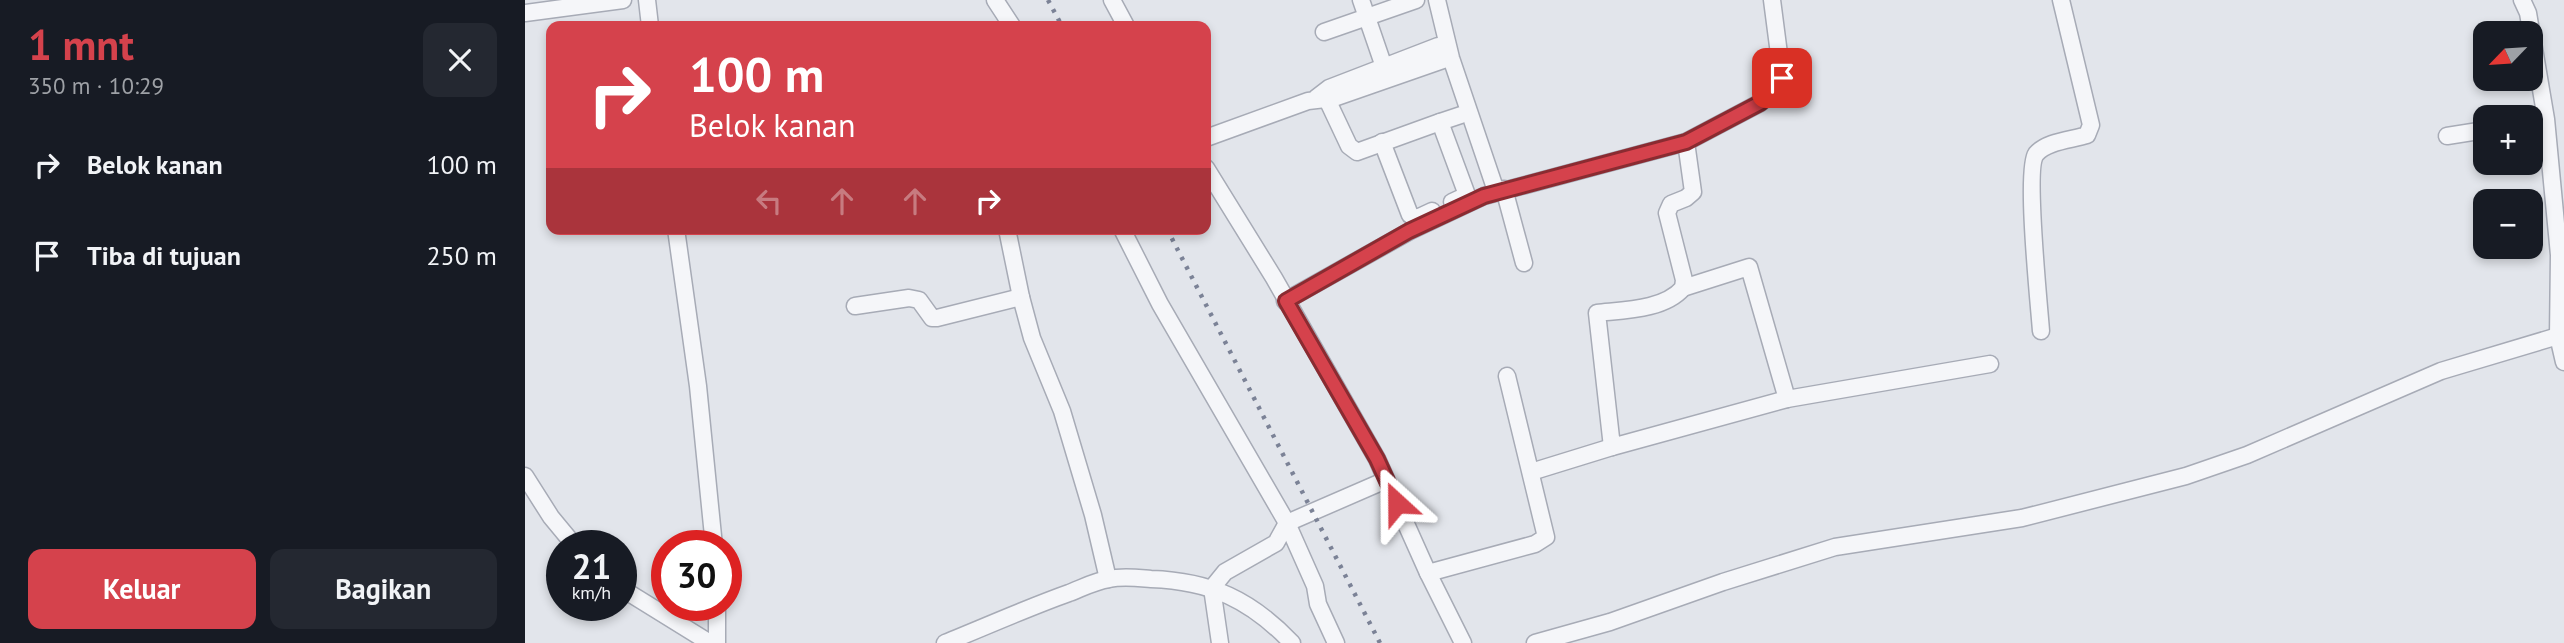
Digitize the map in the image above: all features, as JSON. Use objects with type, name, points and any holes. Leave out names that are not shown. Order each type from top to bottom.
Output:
[{"type":"street","points":[[525,13],[623,0]]},
{"type":"street","points":[[647,0],[649,21]]},
{"type":"street","points":[[995,0],[1009,21]]},
{"type":"street","points":[[1112,0],[1123,21]]},
{"type":"street","points":[[1211,136],[1387,71],[1361,0]]},
{"type":"street","points":[[1324,32],[1416,0]]},
{"type":"street","points":[[1437,0],[1451,58],[1524,263]]},
{"type":"street","points":[[1286,301],[1409,231],[1500,190],[1686,142],[1760,103],[1779,87],[1782,78],[1772,0]]},
{"type":"street","points":[[2041,331],[2032,185],[2034,156],[2042,148],[2087,135],[2091,125],[2061,0]]},
{"type":"street","points":[[2525,0],[2537,105]]},
{"type":"street","points":[[1322,96],[1349,146],[1361,152],[1461,115]]},
{"type":"street","points":[[1382,142],[1410,215],[1417,218],[1467,195],[1440,122]]},
{"type":"street","points":[[2447,136],[2473,132]]},
{"type":"street","points":[[1683,288],[1684,280],[1667,214],[1671,204],[1693,192],[1686,142]]},
{"type":"street","points":[[2543,148],[2562,254],[2561,336],[2564,362]]},
{"type":"street","points":[[1211,176],[1274,278],[1377,459],[1463,643]]},
{"type":"street","points":[[677,235],[698,386],[712,530]]},
{"type":"street","points":[[1008,235],[1032,338],[1062,411],[1093,514],[1108,579]]},
{"type":"street","points":[[1125,235],[1160,304],[1287,523],[1315,586],[1318,604],[1336,643]]},
{"type":"street","points":[[1612,447],[1597,313],[1645,307],[1665,301],[1683,288],[1749,267],[1787,399]]},
{"type":"street","points":[[855,306],[908,298],[919,300],[932,318],[937,318],[1021,297]]},
{"type":"street","points":[[1535,643],[1611,622],[1734,578],[1835,547],[2022,518],[2186,476],[2247,455],[2441,372],[2561,336]]},
{"type":"street","points":[[1531,472],[1787,399],[1990,364]]},
{"type":"street","points":[[1428,573],[1535,544],[1546,537],[1507,376]]},
{"type":"street","points":[[525,477],[562,530]]},
{"type":"street","points":[[1220,643],[1212,588],[1225,572],[1276,543],[1287,523],[1386,480]]},
{"type":"street","points":[[946,643],[1022,610],[1108,579],[1165,579],[1212,588],[1245,602],[1273,623],[1292,643]]},
{"type":"street","points":[[637,598],[710,643]]},
{"type":"street","points":[[717,621],[717,643]]},
{"type":"railway","points":[[1048,0],[1059,21]]},
{"type":"railway","points":[[1170,235],[1380,643]]},
{"type":"route","points":[[1397,503],[1377,459],[1286,301],[1409,231],[1484,196],[1686,142],[1760,103],[1772,95],[1782,78]]}]
